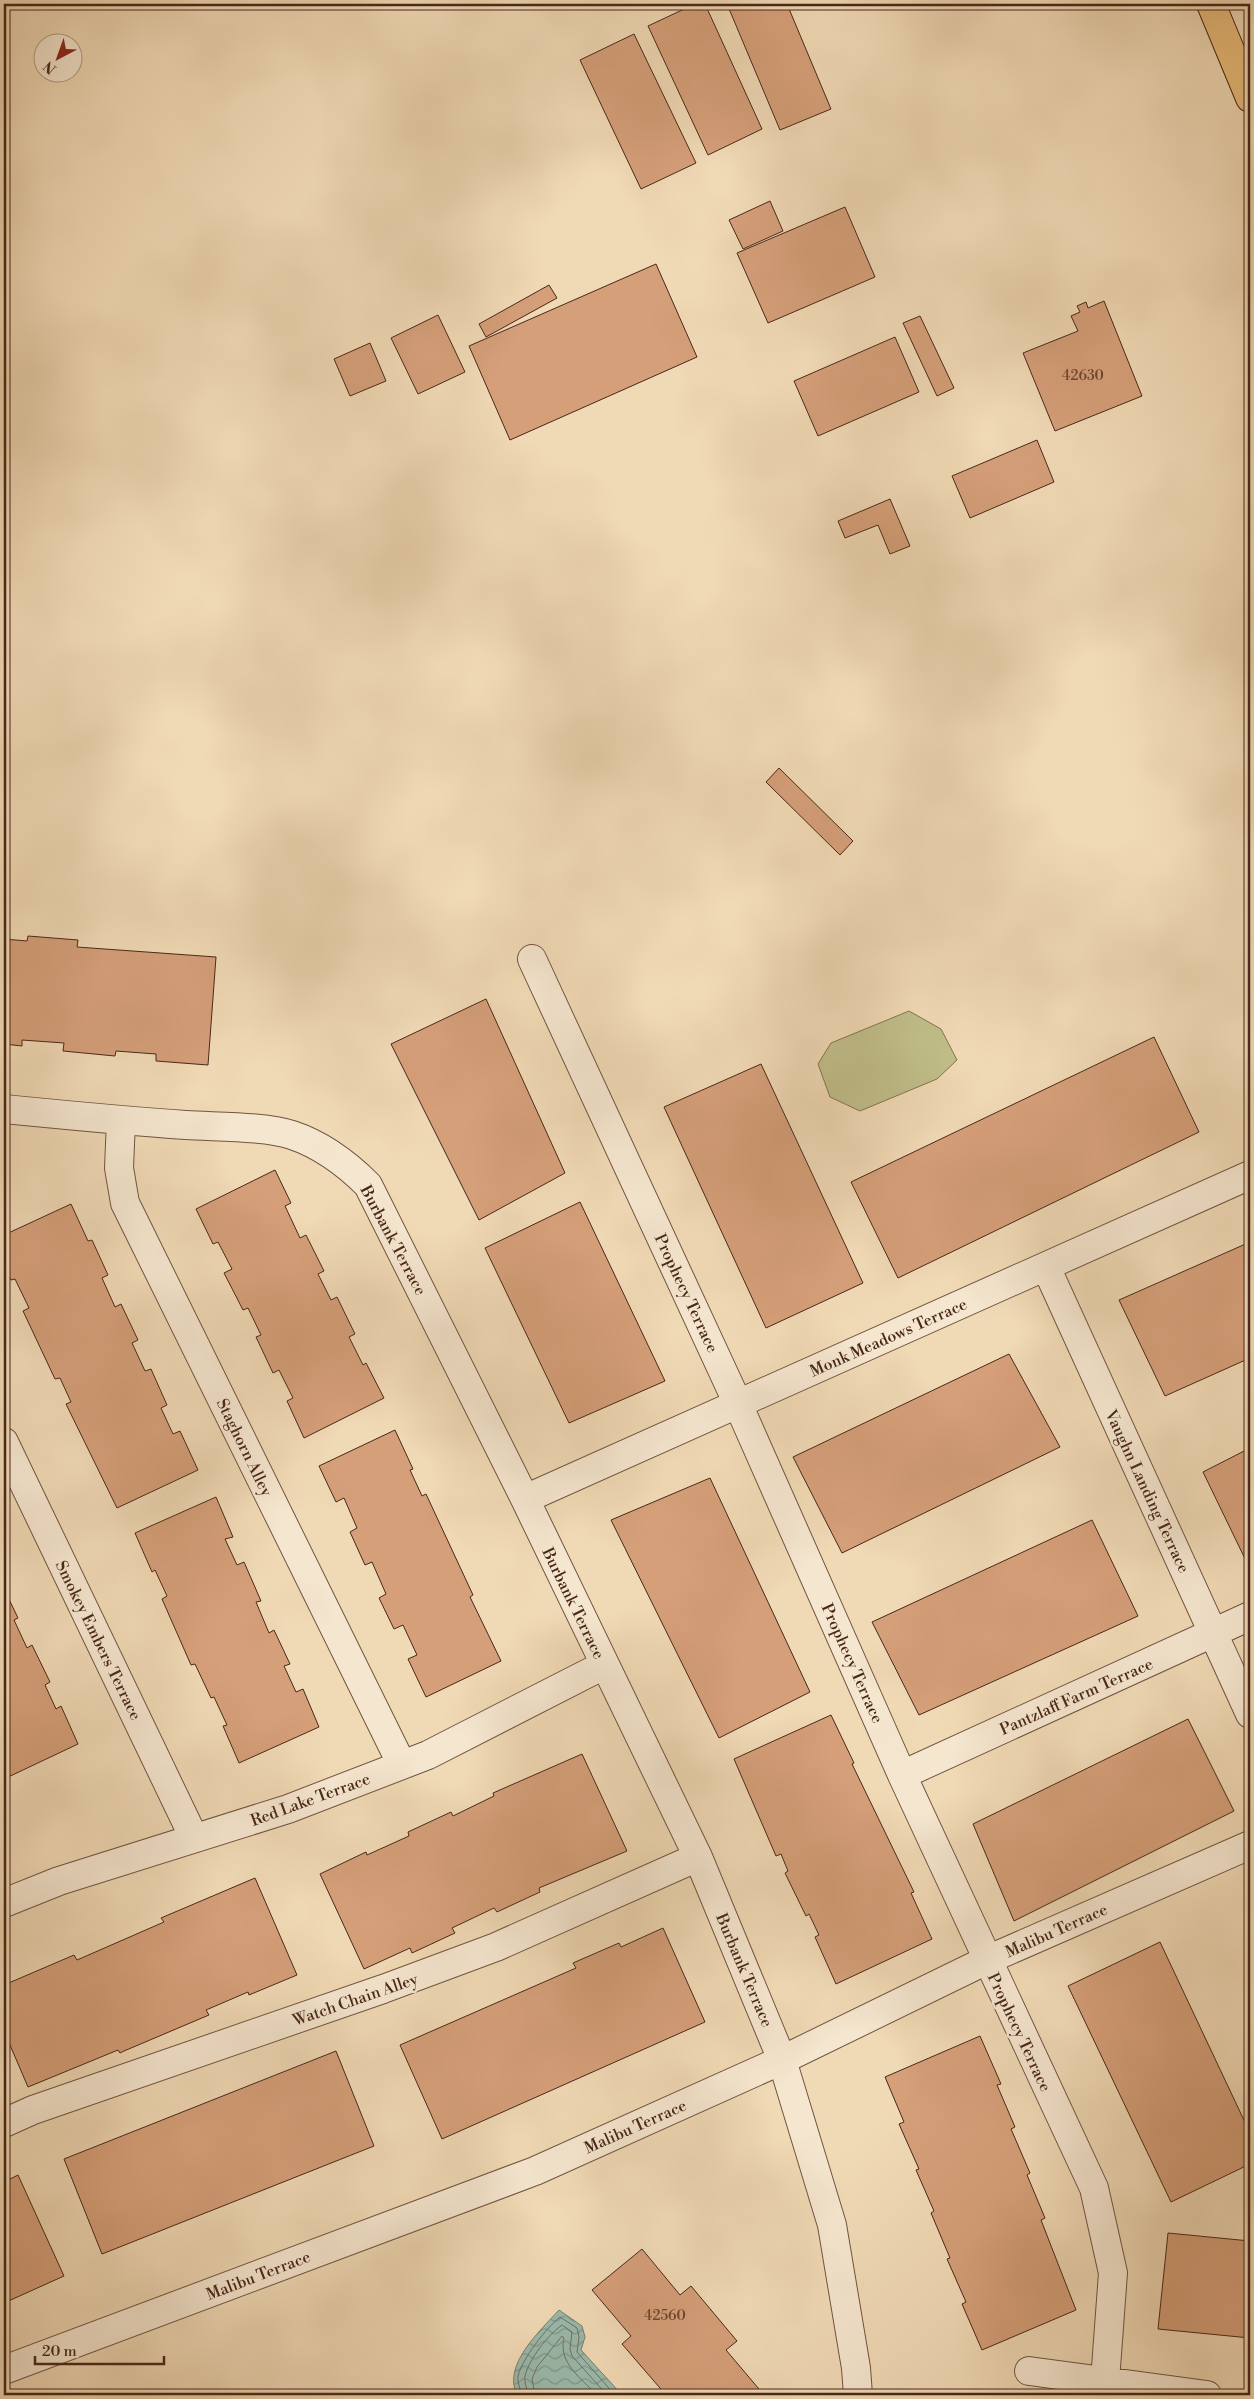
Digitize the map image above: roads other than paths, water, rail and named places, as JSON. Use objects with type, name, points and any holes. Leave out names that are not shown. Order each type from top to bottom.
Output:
[{"type":"highway","points":[[1211,4],[1250,98]]},
{"type":"street","name":"Prophecy Terrace","points":[[532,959],[738,1404],[902,1775],[1094,2188],[1113,2273],[1105,2381]]},
{"type":"street","name":"Burbank Terrace","points":[[4,1109],[291,1134],[324,1149],[347,1164],[368,1185],[525,1499],[604,1666],[698,1857],[782,2060],[832,2225],[856,2368],[858,2395]]},
{"type":"street","name":"Staghorn Alley","points":[[121,1120],[119,1168],[125,1202],[402,1765]]},
{"type":"street","name":"Monk Meadows Terrace","points":[[525,1499],[1250,1175]]},
{"type":"street","name":"Vaughn Landing Terrace","points":[[1046,1267],[1250,1714]]},
{"type":"street","name":"Smokey Embers Terrace","points":[[4,1442],[194,1838]]},
{"type":"street","name":"Pantzlaff Farm Terrace","points":[[902,1775],[1250,1616]]},
{"type":"street","name":"Red Lake Terrace","points":[[4,1902],[59,1880],[288,1809],[428,1755],[604,1666]]},
{"type":"street","name":"Malibu Terrace","points":[[4,2370],[535,2171],[782,2060],[987,1960],[1250,1845]]},
{"type":"street","name":"Watch Chain Alley","points":[[4,2123],[33,2110],[384,1990],[496,1947],[698,1857]]},
{"type":"street","points":[[1029,2371],[1207,2395]]},
{"type":"water","points":[[559,2310],[582,2326],[585,2337],[581,2350],[622,2395],[517,2395],[514,2384],[519,2360],[533,2338]]}]
